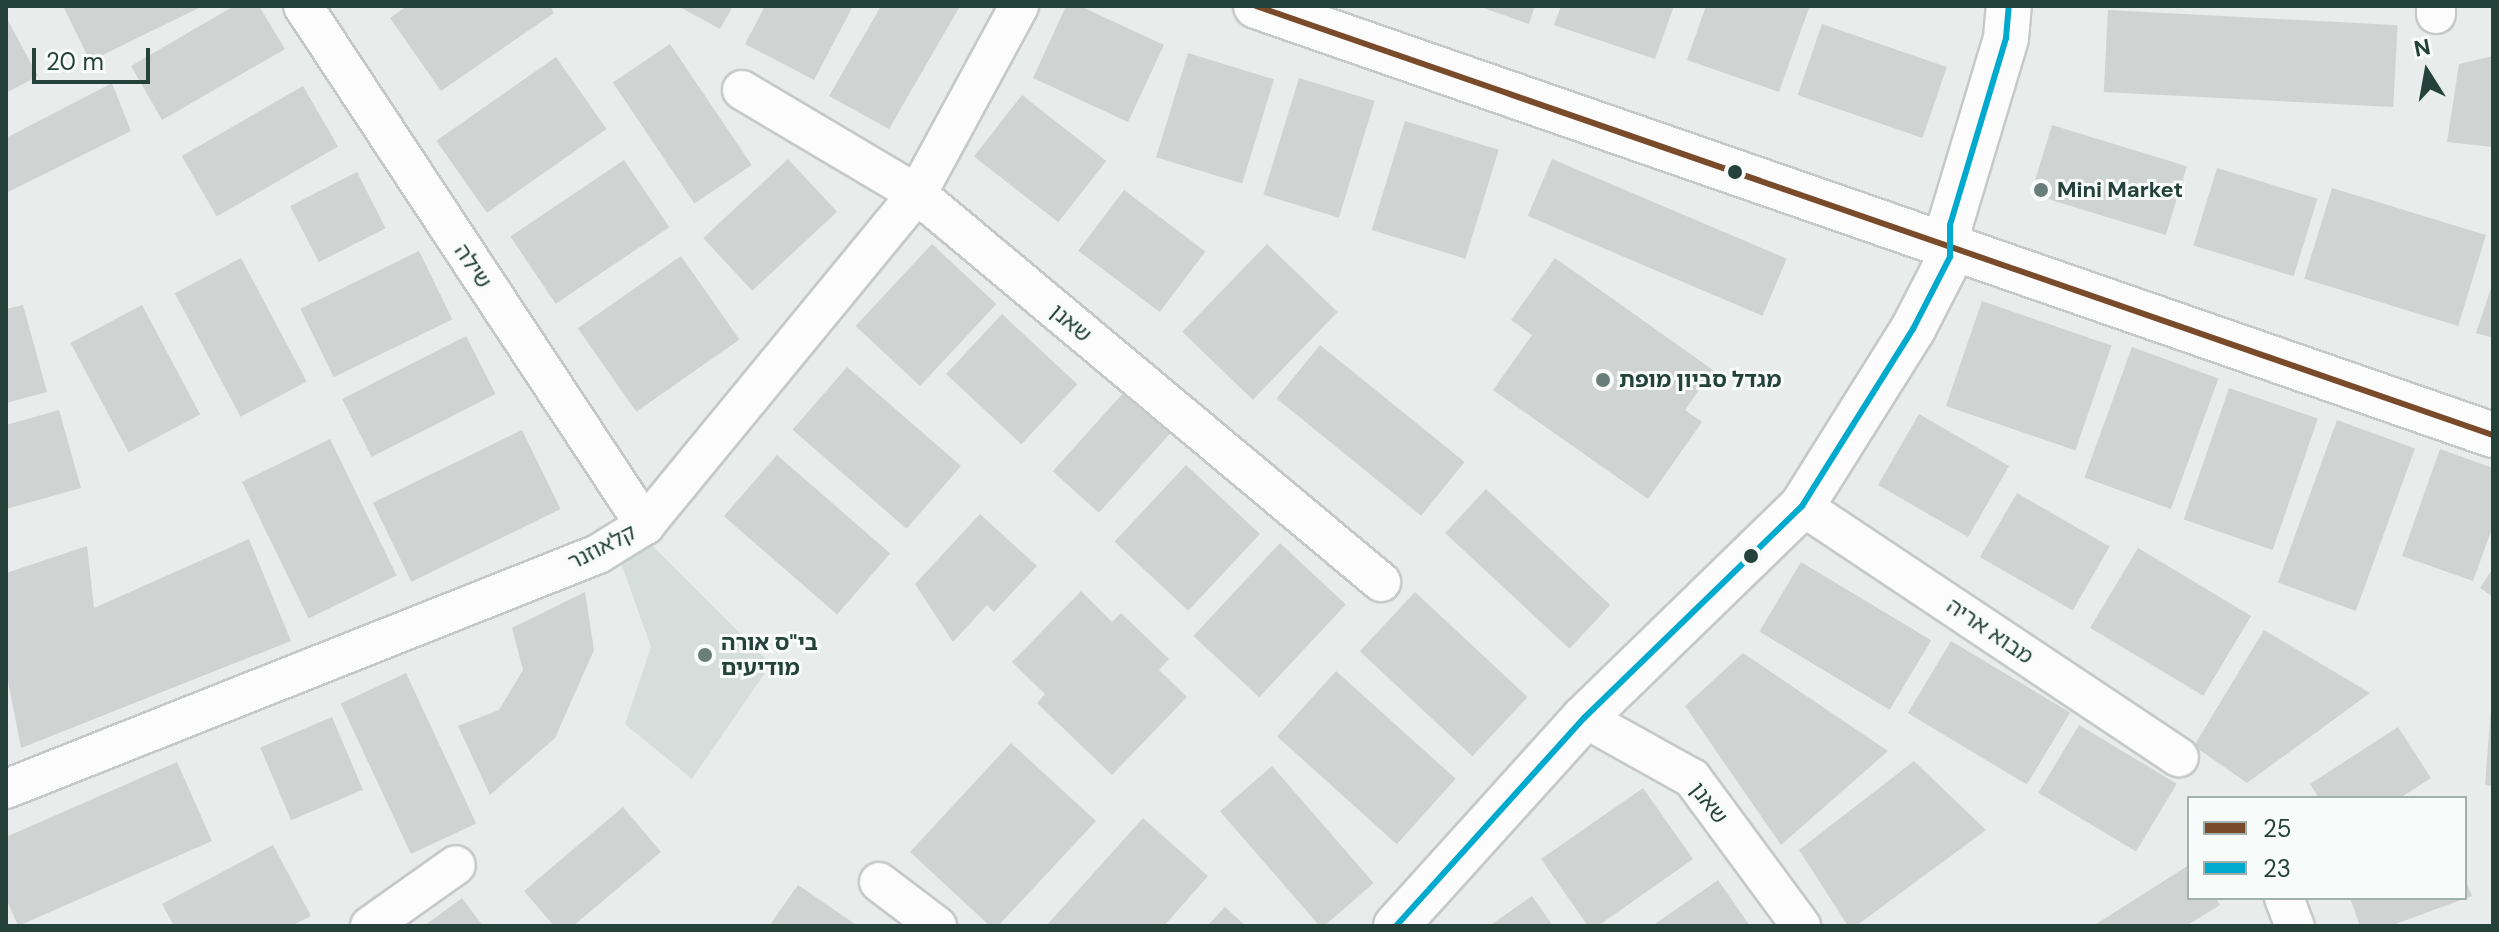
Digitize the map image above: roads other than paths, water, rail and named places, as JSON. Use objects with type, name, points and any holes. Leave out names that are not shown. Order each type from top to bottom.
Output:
[{"type":"street","name":"שילה","points":[[303,6],[645,525]]},
{"type":"street","name":"קלאוזנר","points":[[6,789],[598,554],[645,525],[917,194],[1019,6]]},
{"type":"street","points":[[1256,6],[2493,435]]},
{"type":"street","points":[[1396,926],[1584,718],[1802,506],[1903,343],[1951,247],[2006,38],[2009,6]]},
{"type":"street","name":"שאנן","points":[[742,90],[917,194],[1381,582]]},
{"type":"street","name":"מבוא אריה","points":[[1802,506],[2179,757]]},
{"type":"street","name":"שאנן","points":[[1584,718],[1692,778],[1801,926]]},
{"type":"street","points":[[370,926],[456,865]]},
{"type":"street","points":[[879,882],[937,926]]},
{"type":"street","points":[[2285,900],[2295,926]]},
{"type":"place","name":"Mini Market","points":[[2041,190]]},
{"type":"place","name":"מגדל סביון מופת","points":[[1603,380]]},
{"type":"place","name":"בי\"ס אורה מודיעים","points":[[705,655]]}]
